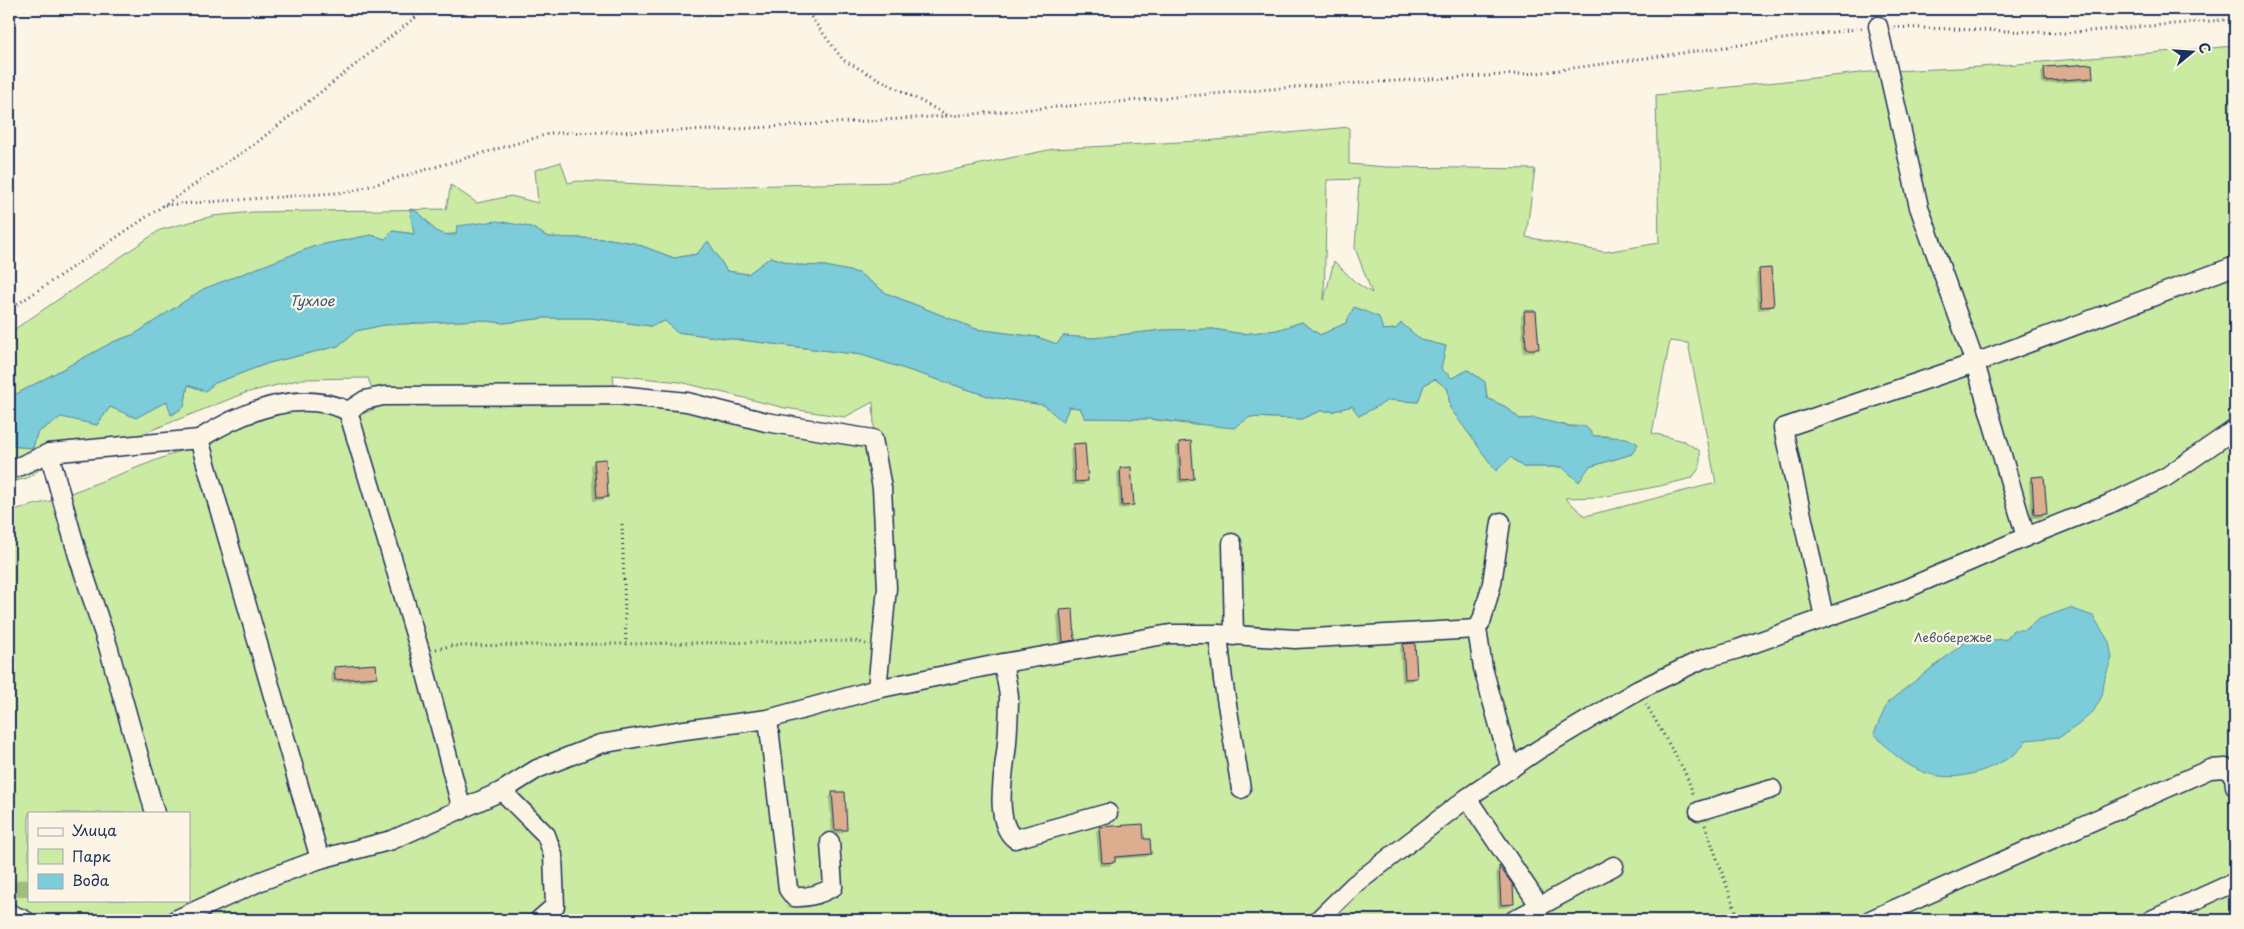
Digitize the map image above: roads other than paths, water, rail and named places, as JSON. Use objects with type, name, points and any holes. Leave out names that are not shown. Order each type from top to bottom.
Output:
[{"type":"lane","points":[[1878,26],[1919,207],[1975,363],[2026,537]]},
{"type":"lane","points":[[1824,617],[1783,428],[1975,363],[2235,266]]},
{"type":"lane","points":[[348,411],[365,400],[383,396],[618,395],[687,402],[766,422],[873,439],[882,488],[887,588],[877,689]]},
{"type":"lane","points":[[9,471],[49,453],[199,439],[229,420],[284,404],[305,401],[323,402],[348,411]]},
{"type":"lane","points":[[348,411],[420,651],[462,810]]},
{"type":"lane","points":[[1318,920],[1354,885],[1467,798],[1638,690],[1703,659],[1738,649],[1903,590],[2026,537],[2109,504],[2166,477],[2235,429]]},
{"type":"lane","points":[[199,439],[320,859]]},
{"type":"lane","points":[[49,453],[78,556],[108,646],[155,812]]},
{"type":"lane","points":[[1501,522],[1492,583],[1478,629],[1483,668],[1511,769]]},
{"type":"lane","points":[[1232,543],[1223,680],[1241,789]]},
{"type":"lane","points":[[180,912],[320,859],[392,840],[502,791],[537,769],[600,744],[677,731],[768,719],[877,689],[1003,663],[1170,634],[1295,639],[1478,629]]},
{"type":"lane","points":[[1003,663],[1009,696],[1007,744],[1001,778],[1003,814],[1008,833],[1015,839],[1108,813]]},
{"type":"lane","points":[[768,719],[788,889],[794,897],[804,898],[825,892],[833,887],[830,842]]},
{"type":"lane","points":[[1870,920],[2210,769],[2226,768],[2234,776],[2235,786]]},
{"type":"lane","points":[[1699,811],[1772,790]]},
{"type":"lane","points":[[502,791],[546,835],[553,855],[558,913],[539,920]]},
{"type":"lane","points":[[1467,798],[1539,905]]},
{"type":"lane","points":[[1514,920],[1614,866]]},
{"type":"lane","points":[[2151,920],[2235,882]]},
{"type":"lane","points":[[9,913],[25,920]]},
{"type":"water","name":"Тухлое","points":[[410,209],[422,216],[433,229],[446,234],[456,235],[457,226],[497,221],[531,227],[548,237],[610,239],[634,243],[674,258],[697,254],[708,241],[727,271],[748,274],[771,257],[796,265],[825,266],[859,273],[886,293],[976,329],[1037,337],[1057,344],[1063,336],[1093,338],[1163,330],[1213,329],[1243,334],[1277,330],[1302,322],[1320,335],[1346,323],[1354,307],[1379,317],[1383,330],[1396,329],[1401,323],[1421,340],[1446,346],[1441,369],[1452,378],[1468,370],[1485,382],[1487,398],[1506,407],[1520,419],[1535,418],[1571,427],[1585,426],[1594,436],[1627,438],[1638,444],[1632,454],[1589,467],[1579,482],[1562,467],[1523,467],[1511,457],[1496,471],[1450,408],[1448,389],[1435,379],[1424,385],[1418,402],[1389,400],[1359,416],[1352,406],[1334,411],[1320,411],[1301,419],[1250,417],[1234,428],[1149,419],[1085,418],[1080,408],[1069,407],[1063,422],[1044,405],[991,397],[862,355],[676,332],[665,321],[650,326],[591,318],[545,318],[504,323],[478,320],[384,325],[356,331],[338,346],[269,363],[215,383],[205,391],[188,385],[184,407],[171,415],[167,401],[136,418],[110,407],[97,425],[61,417],[37,433],[33,448],[9,446],[9,398],[113,342],[135,334],[203,289],[315,246],[371,235],[385,239],[393,231],[414,234]]},
{"type":"water","points":[[2070,608],[2093,616],[2109,642],[2112,658],[2105,677],[2102,696],[2093,712],[2060,737],[2026,740],[2015,753],[1991,767],[1957,776],[1941,776],[1926,773],[1912,767],[1886,747],[1874,733],[1888,702],[1965,642],[2007,639],[2013,630],[2025,630],[2039,619]]},
{"type":"park label","name":"Левобережье","points":[[1953,638]]}]
